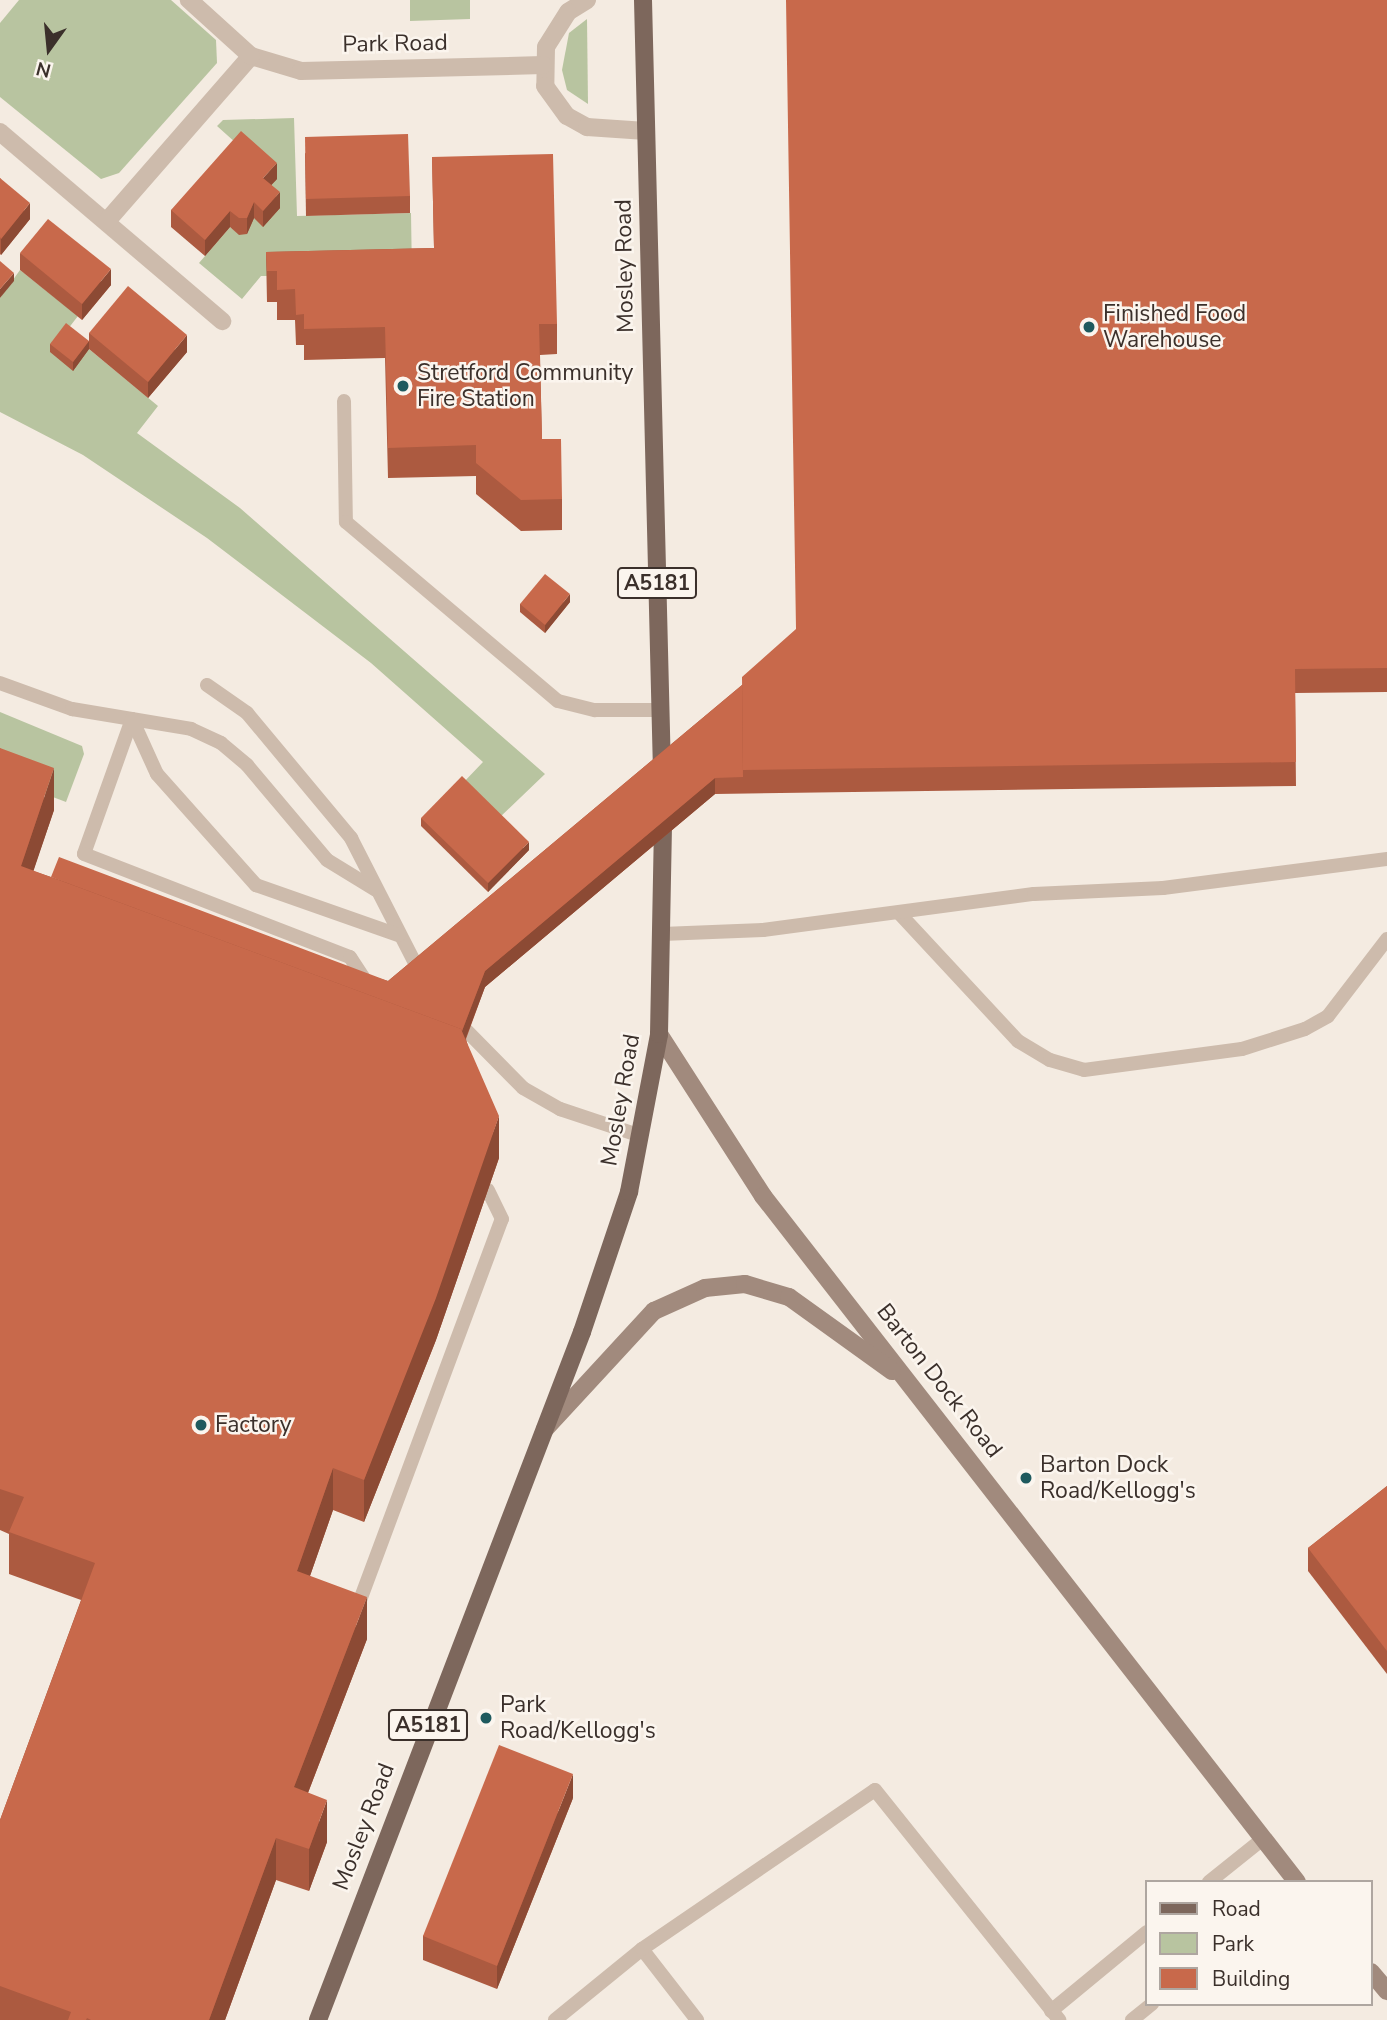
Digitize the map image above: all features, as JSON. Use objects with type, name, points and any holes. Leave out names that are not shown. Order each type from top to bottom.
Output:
[{"type":"main road","name":"A5181","points":[[643,0],[646,131]]},
{"type":"main road","name":"Mosley Road","points":[[318,2020],[611,1253],[641,1136],[659,1034],[662,934],[661,710],[646,131]]},
{"type":"main road","name":"Barton Dock Road","points":[[659,1034],[763,1196],[1296,1880]]},
{"type":"main road","points":[[543,1431],[654,1311],[705,1287],[728,1284],[757,1286],[789,1297],[912,1386]]},
{"type":"main road","points":[[1373,1974],[1387,1991]]},
{"type":"street","name":"Park Road","points":[[189,0],[251,56],[301,71],[543,65]]},
{"type":"street","points":[[587,0],[556,27],[543,65],[545,86],[567,116],[587,127],[646,131]]},
{"type":"street","points":[[107,221],[251,56]]},
{"type":"street","points":[[0,132],[222,321]]},
{"type":"lane","points":[[344,401],[346,522],[558,701],[595,710],[661,710]]},
{"type":"lane","points":[[0,682],[72,709],[191,729],[221,743],[247,765],[327,860],[376,890]]},
{"type":"lane","points":[[207,685],[247,713],[351,838],[398,935],[426,983]]},
{"type":"lane","points":[[132,719],[158,774],[257,885],[398,935]]},
{"type":"lane","points":[[132,719],[84,854],[350,957],[372,992]]},
{"type":"lane","points":[[662,934],[763,930],[1034,894],[1163,888],[1387,859]]},
{"type":"lane","points":[[899,912],[1018,1041],[1050,1060],[1084,1070],[1242,1049],[1305,1029],[1328,1016],[1387,939]]},
{"type":"lane","points":[[443,1004],[498,1067],[523,1088],[560,1109],[641,1136]]},
{"type":"lane","points":[[348,1632],[502,1219],[488,1190]]},
{"type":"lane","points":[[555,2020],[642,1949],[875,1790],[1055,2016],[1146,1933]]},
{"type":"lane","points":[[1212,1880],[1264,1838]]},
{"type":"lane","points":[[642,1949],[697,2020]]},
{"type":"lane","points":[[1132,2020],[1150,2006]]},
{"type":"green space","points":[[19,0],[171,0],[216,40],[217,63],[119,173],[101,179],[0,97],[0,23]]},
{"type":"green space","points":[[410,0],[470,0],[470,19],[410,21]]},
{"type":"green space","points":[[587,19],[588,104],[567,90],[562,70],[569,33]]},
{"type":"green space","points":[[294,118],[297,216],[411,213],[412,275],[261,276],[242,299],[199,263],[230,227],[239,234],[247,234],[263,194],[276,179],[217,126],[223,120]]},
{"type":"green space","points":[[20,270],[78,316],[50,352],[89,349],[158,406],[137,433],[240,508],[545,774],[498,819],[462,784],[483,762],[371,663],[207,538],[83,455],[0,412],[0,298]]},
{"type":"green space","points":[[0,712],[82,746],[84,754],[66,802],[0,777]]},
{"type":"building","name":"Finished Food Warehouse","points":[[786,0],[1387,0],[1387,668],[1295,669],[1296,762],[743,770],[742,677],[796,629]]},
{"type":"building","points":[[241,131],[277,163],[263,178],[280,192],[263,211],[254,202],[247,218],[239,218],[230,211],[205,240],[171,210]]},
{"type":"building","points":[[408,134],[410,196],[306,199],[305,137]]},
{"type":"building","points":[[553,154],[557,324],[539,324],[542,439],[561,439],[562,499],[521,500],[476,463],[476,445],[388,448],[385,327],[304,329],[304,314],[296,315],[295,289],[277,290],[277,271],[267,271],[266,252],[434,248],[432,157]]},
{"type":"building","points":[[0,178],[30,203],[1,239],[0,237]]},
{"type":"building","points":[[48,219],[111,269],[82,304],[20,253]]},
{"type":"building","points":[[0,261],[14,273],[0,289]]},
{"type":"building","points":[[128,286],[187,335],[148,382],[89,333]]},
{"type":"building","points":[[66,323],[89,341],[73,362],[50,344]]},
{"type":"building","points":[[545,574],[570,594],[545,625],[520,604]]},
{"type":"building","points":[[742,685],[743,777],[715,778],[485,971],[462,1031],[51,877],[59,857],[388,981]]},
{"type":"building","name":"Factory","points":[[0,748],[54,768],[21,866],[461,1029],[499,1116],[436,1298],[364,1480],[333,1468],[297,1571],[367,1597],[294,1787],[327,1800],[309,1849],[276,1838],[209,2020],[68,2020],[71,2012],[0,1986],[0,1820],[95,1563],[9,1532],[24,1497],[0,1489]]},
{"type":"building","points":[[462,776],[529,842],[488,883],[421,818]]},
{"type":"building","points":[[1387,1486],[1387,1651],[1308,1548]]},
{"type":"building","points":[[499,1745],[573,1774],[497,1966],[423,1936]]},
{"type":"place","name":"Finished Food Warehouse","points":[[1089,327]]},
{"type":"place","name":"Stretford Community Fire Station","points":[[403,386]]},
{"type":"place","name":"Factory","points":[[201,1425]]},
{"type":"place","name":"Barton Dock Road/Kellogg's","points":[[1026,1478]]},
{"type":"place","name":"Park Road/Kellogg's","points":[[486,1718]]}]
